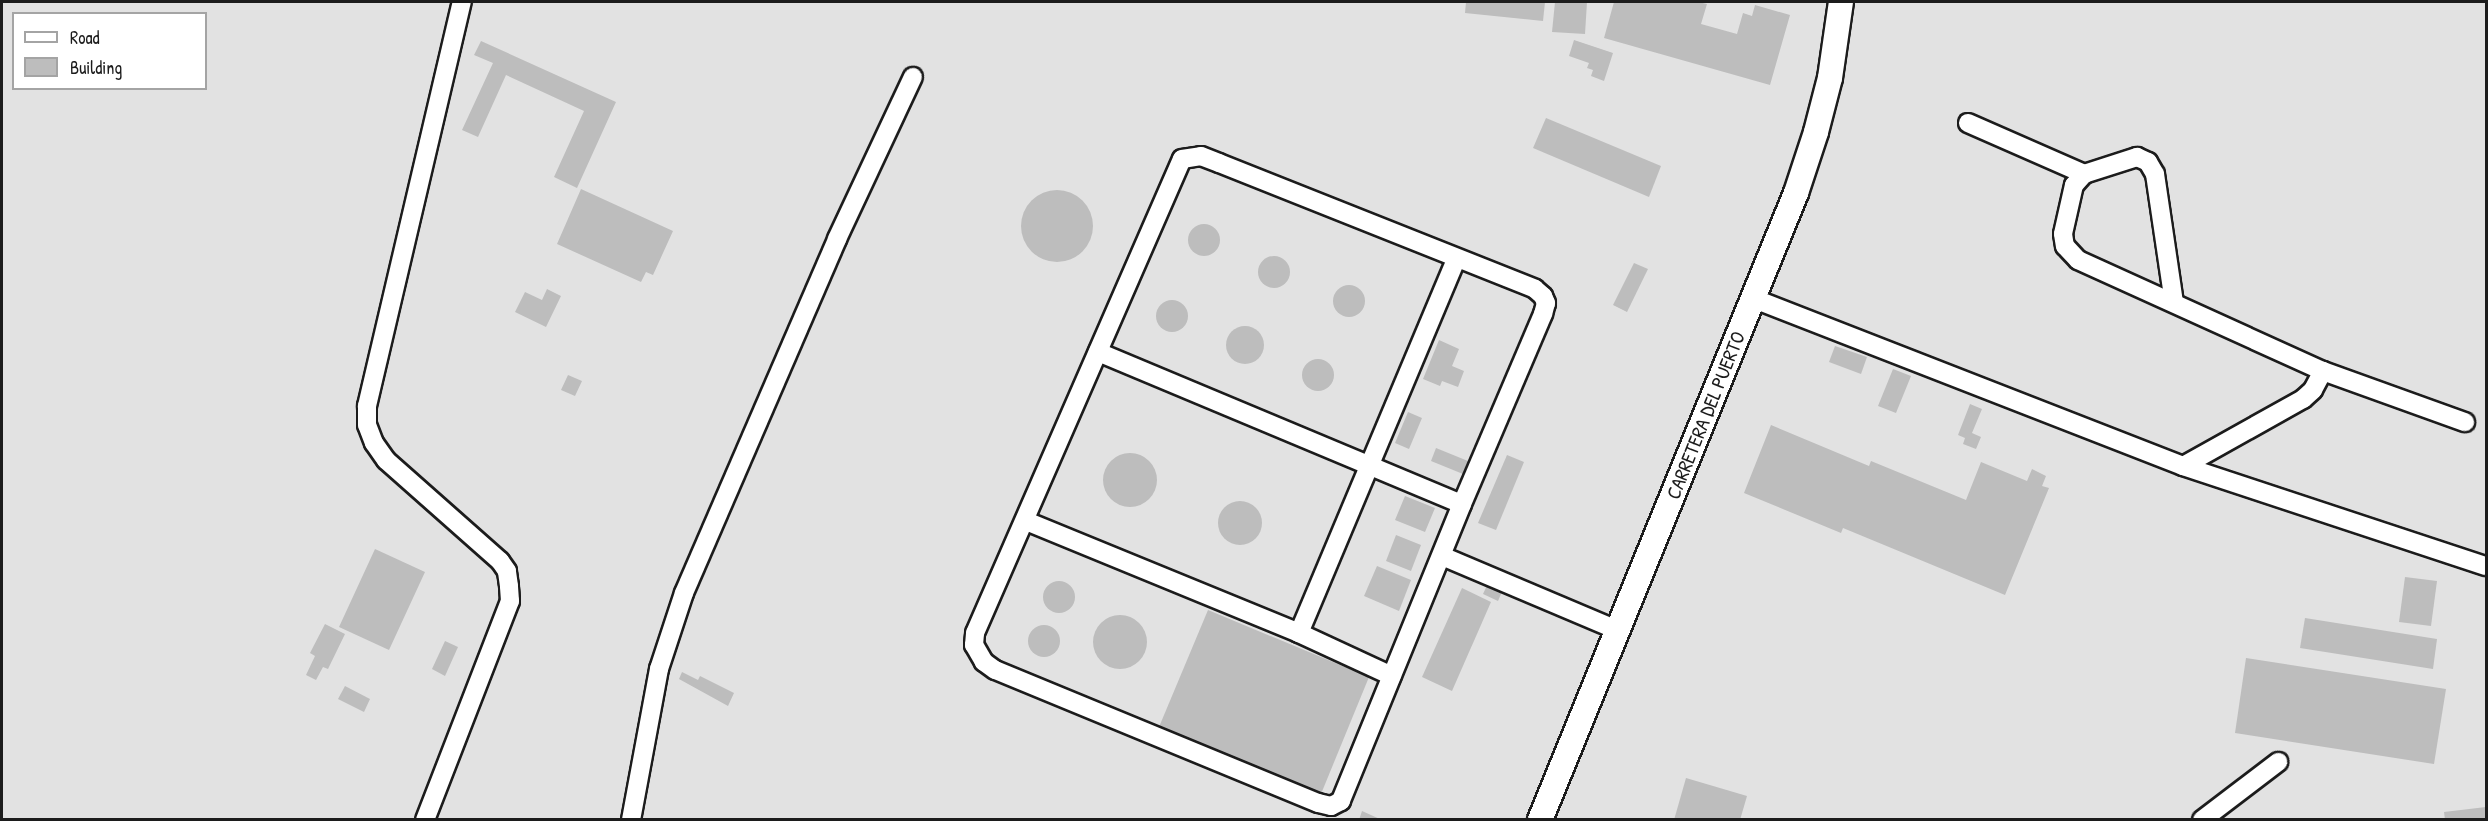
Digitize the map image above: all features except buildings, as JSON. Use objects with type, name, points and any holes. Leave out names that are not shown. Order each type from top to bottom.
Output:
[{"type":"main road","name":"CARRETERA DEL PUERTO","points":[[1540,819],[1796,193],[1816,132],[1830,78],[1841,2]]},
{"type":"lane","points":[[425,819],[510,601],[509,586],[507,572],[500,561],[386,460],[367,425],[367,406],[462,2]]},
{"type":"lane","points":[[631,819],[659,669],[684,593],[837,239],[913,76]]},
{"type":"lane","points":[[1968,123],[2084,174]]},
{"type":"lane","points":[[1201,156],[1456,259],[1535,289],[1543,296],[1546,303],[1341,801],[1331,806],[1317,803],[995,670],[984,662],[974,645],[975,633],[1026,521],[1182,159],[1201,156]]},
{"type":"lane","points":[[2174,303],[2155,174],[2148,162],[2137,157],[2084,174],[2074,185],[2063,234],[2065,246],[2079,260],[2323,371],[2465,422]]},
{"type":"lane","points":[[1299,633],[1456,259]]},
{"type":"lane","points":[[1752,298],[2183,466],[2487,566]]},
{"type":"lane","points":[[1098,352],[1462,504]]},
{"type":"lane","points":[[2183,466],[2303,399],[2313,390],[2323,371]]},
{"type":"lane","points":[[1026,521],[1299,633],[1392,676]]},
{"type":"lane","points":[[1442,556],[1617,630]]},
{"type":"lane","points":[[2202,819],[2278,762]]},
{"type":"shaded area","points":[[2,2],[2486,2],[2486,819],[2,819]]}]
